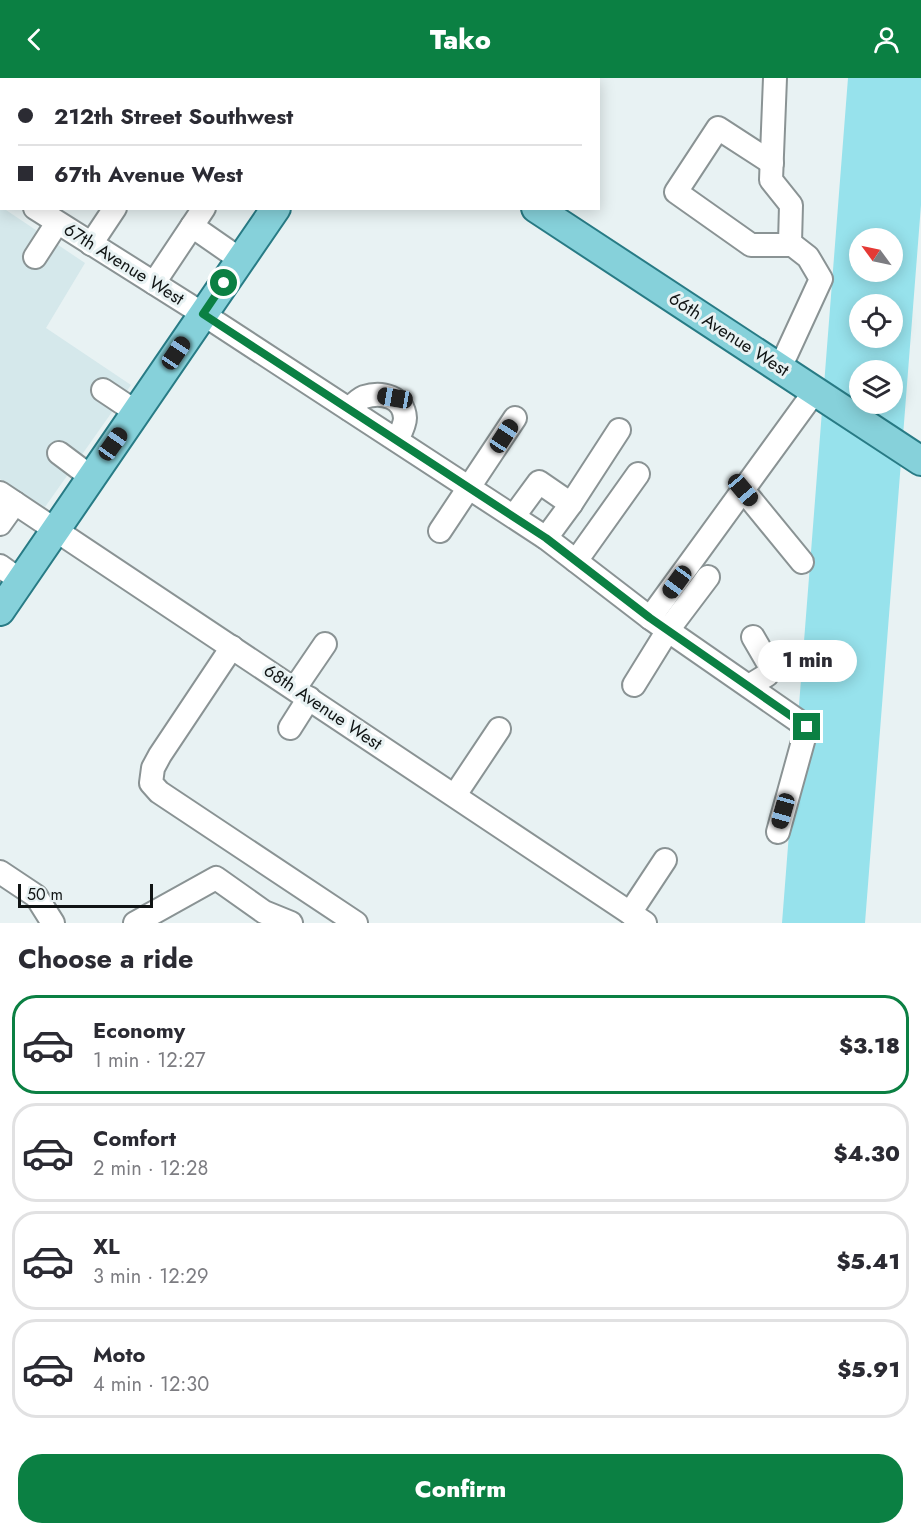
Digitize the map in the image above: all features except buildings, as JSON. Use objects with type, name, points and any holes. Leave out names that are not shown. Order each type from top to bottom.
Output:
[{"type":"main road","points":[[0,611],[10,574],[55,528],[275,210]]},
{"type":"main road","name":"66th Avenue West","points":[[539,210],[921,461]]},
{"type":"street","points":[[776,78],[771,180],[791,205],[790,243],[808,257],[821,279],[780,368]]},
{"type":"street","points":[[772,163],[718,128],[676,192],[751,244],[792,245]]},
{"type":"street","name":"67th Avenue West","points":[[38,210],[203,314],[546,538],[659,624],[807,727],[778,832]]},
{"type":"street","points":[[91,244],[114,210]]},
{"type":"street","points":[[154,283],[198,217],[241,260]]},
{"type":"street","points":[[35,257],[57,223]]},
{"type":"street","points":[[103,390],[136,412]]},
{"type":"street","points":[[634,685],[659,624],[743,490],[815,391]]},
{"type":"street","points":[[349,409],[364,397],[395,398],[402,404],[405,420],[397,440]]},
{"type":"street","points":[[440,531],[515,418]]},
{"type":"street","points":[[546,538],[620,429]]},
{"type":"street","points":[[59,453],[91,477]]},
{"type":"street","points":[[576,561],[638,474]]},
{"type":"street","points":[[513,516],[539,482],[571,504]]},
{"type":"street","points":[[743,490],[802,562]]},
{"type":"street","points":[[0,524],[8,498]]},
{"type":"street","name":"68th Avenue West","points":[[8,498],[638,918]]},
{"type":"street","points":[[659,624],[708,577]]},
{"type":"street","points":[[749,687],[767,675],[771,668],[753,637]]},
{"type":"street","points":[[290,728],[302,693],[325,644]]},
{"type":"street","points":[[232,647],[160,755],[153,768],[151,783],[159,792],[356,923]]},
{"type":"street","points":[[455,795],[499,729]]},
{"type":"street","points":[[638,918],[665,860]]},
{"type":"street","points":[[0,872],[36,896],[53,923]]},
{"type":"street","points":[[135,923],[216,878],[264,912],[291,923]]},
{"type":"shaded area","points":[[848,78],[921,78],[921,205],[865,923],[782,923]]},
{"type":"shaded area","points":[[0,210],[6,210],[85,263],[46,328],[131,385],[45,507],[0,479]]},
{"type":"route","points":[[224,283],[203,314],[546,538],[650,618],[807,727]]}]
